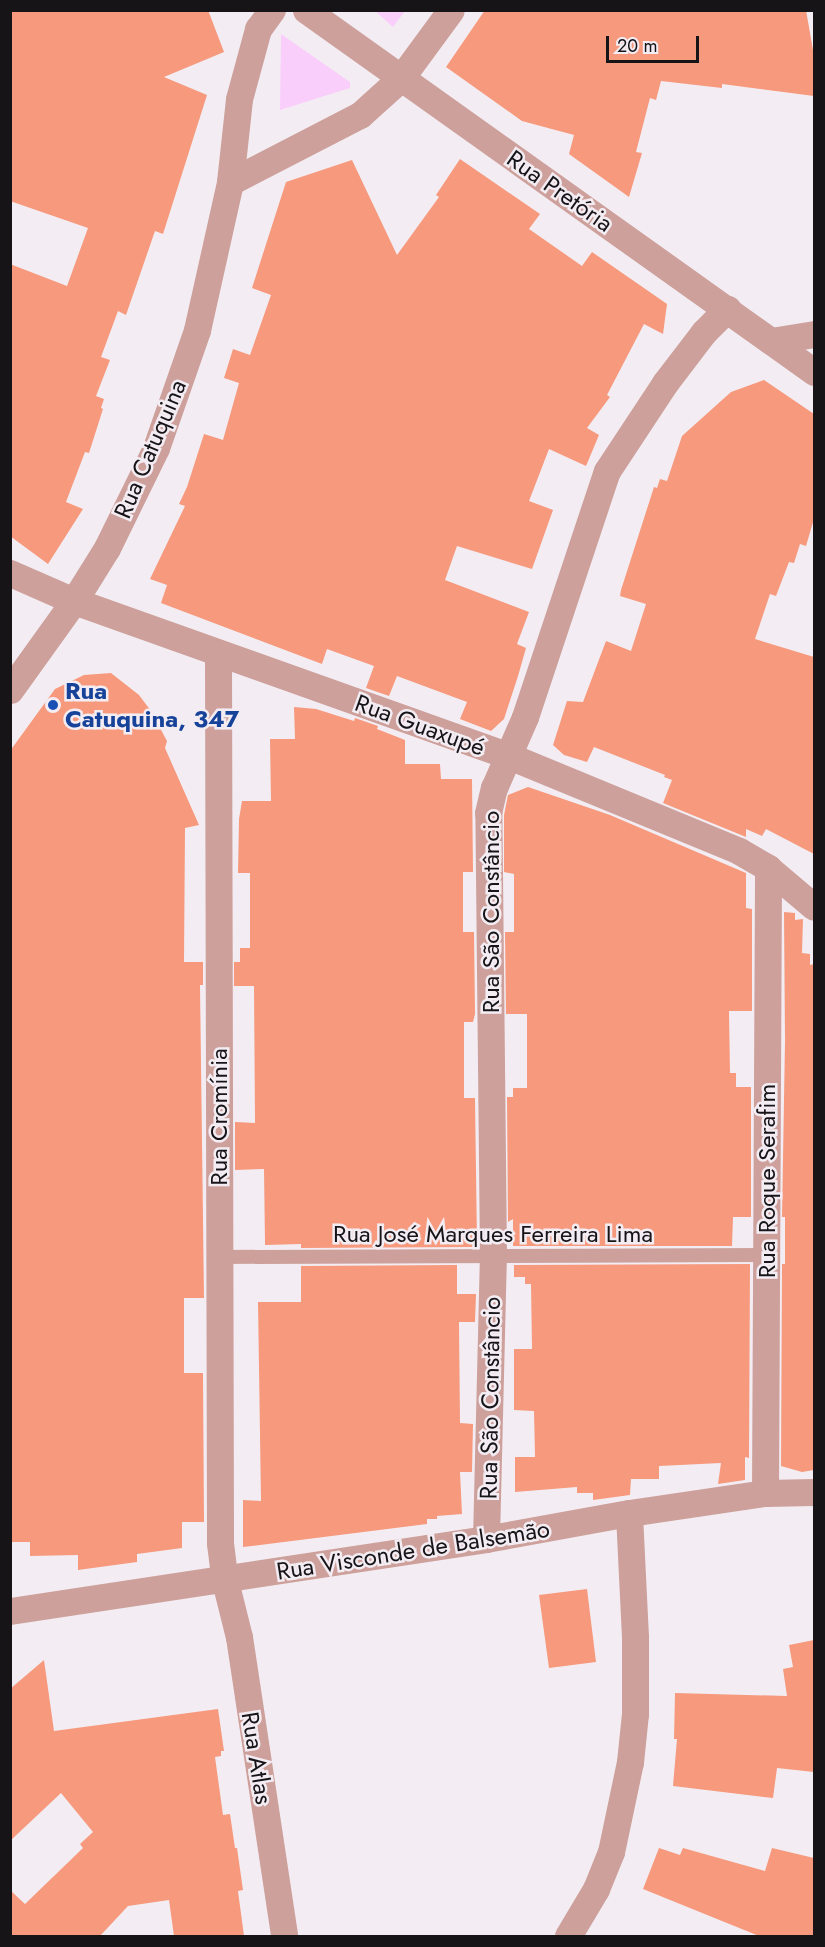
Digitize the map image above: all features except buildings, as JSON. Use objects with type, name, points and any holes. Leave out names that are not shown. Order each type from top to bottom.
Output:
[{"type":"street","name":"Rua Catuquina","points":[[10,690],[74,601],[106,548],[156,447],[197,330],[230,182],[239,99],[258,29],[272,10]]},
{"type":"street","name":"Rua Pretória","points":[[306,10],[814,372]]},
{"type":"street","points":[[230,182],[360,116],[401,78],[451,10]]},
{"type":"street","name":"Rua São Constâncio","points":[[486,1539],[493,1256],[488,813],[494,788],[525,717],[607,471],[665,383],[704,332],[727,309]]},
{"type":"street","points":[[771,340],[814,334]]},
{"type":"street","name":"Rua Guaxupé","points":[[10,573],[74,601],[509,756],[739,851],[768,868],[814,907]]},
{"type":"street","name":"Rua Cromínia","points":[[218,653],[220,1543],[225,1581]]},
{"type":"street","name":"Rua Roque Serafim","points":[[765,1493],[768,868]]},
{"type":"street","name":"Rua Visconde de Balsemão","points":[[10,1611],[225,1581],[486,1539],[629,1513],[765,1493],[814,1492]]},
{"type":"street","points":[[568,1936],[596,1889],[611,1852],[630,1762],[635,1714],[635,1637],[629,1513]]},
{"type":"street","name":"Rua Atlas","points":[[225,1581],[239,1637],[284,1936]]},
{"type":"lane","name":"Rua José Marques Ferreira Lima","points":[[219,1257],[766,1256]]},
{"type":"shaded area","points":[[375,11],[405,11],[393,27]]},
{"type":"shaded area","points":[[281,34],[350,82],[350,88],[280,110]]},
{"type":"place","name":"Rua Catuquina, 347","points":[[53,705]]}]
